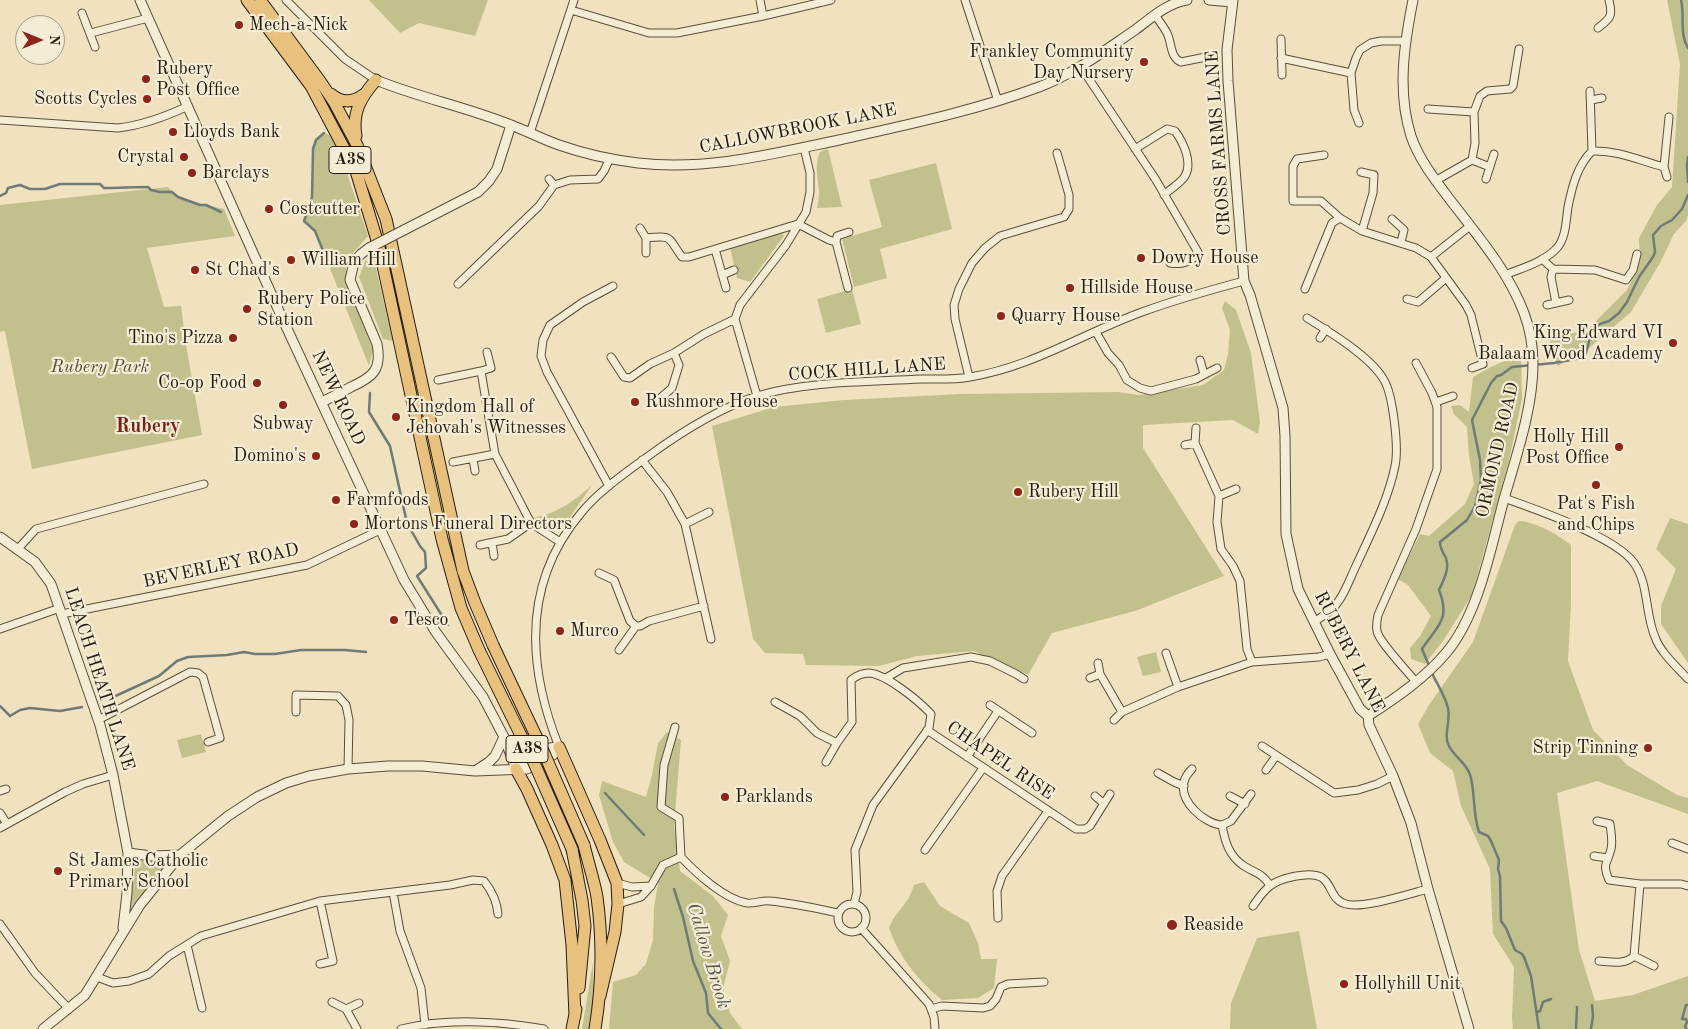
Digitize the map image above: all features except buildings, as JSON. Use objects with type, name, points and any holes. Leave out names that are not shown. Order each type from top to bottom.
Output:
[{"type":"highway","name":"A38","points":[[247,0],[311,86],[356,171],[379,248],[440,530],[461,608],[479,650],[531,756],[572,849],[585,926],[581,972],[572,1029]]},
{"type":"highway","name":"A38","points":[[260,0],[334,102],[357,145],[386,219],[463,571],[493,645],[544,752],[584,845],[597,896],[600,942],[600,996],[595,1029]]},
{"type":"highway","points":[[357,145],[354,119],[363,95],[376,80]]},
{"type":"highway","points":[[320,81],[333,96],[341,101],[350,101],[363,95]]},
{"type":"highway","points":[[559,747],[617,883],[618,904],[615,932],[600,996]]},
{"type":"highway","points":[[516,769],[528,788],[565,880],[572,945],[575,1016]]},
{"type":"street","name":"NEW ROAD","points":[[140,0],[283,320],[404,580],[435,631],[483,697],[504,737],[516,769]]},
{"type":"street","name":"CALLOWBROOK LANE","points":[[286,0],[346,59],[376,80],[398,89],[511,125],[561,146],[638,163],[668,165],[707,165],[804,148],[998,101],[1059,79],[1081,67],[1155,15],[1173,4],[1187,0]]},
{"type":"street","points":[[530,133],[574,0]]},
{"type":"street","points":[[760,0],[763,16]]},
{"type":"street","points":[[571,10],[658,34],[677,33],[763,16],[830,0]]},
{"type":"street","points":[[965,0],[998,101]]},
{"type":"street","points":[[1209,0],[1232,1]]},
{"type":"street","name":"ORMOND ROAD","points":[[1368,716],[1416,682],[1446,653],[1464,626],[1476,596],[1524,424],[1533,364],[1528,326],[1505,275],[1435,180],[1420,157],[1412,138],[1406,118],[1403,81],[1406,41],[1413,0]]},
{"type":"street","points":[[1598,28],[1609,20],[1611,14],[1609,0]]},
{"type":"street","name":"CROSS FARMS LANE","points":[[1232,1],[1227,50],[1228,81],[1244,281]]},
{"type":"street","points":[[82,13],[95,47]]},
{"type":"street","points":[[1155,15],[1168,34],[1174,57],[1177,61],[1182,62],[1212,56]]},
{"type":"street","points":[[91,33],[148,18]]},
{"type":"street","points":[[1281,38],[1282,75]]},
{"type":"street","points":[[1359,123],[1354,110],[1351,73],[1360,50],[1371,43],[1381,41],[1406,41]]},
{"type":"street","points":[[1472,160],[1475,143],[1474,112],[1480,96],[1487,91],[1510,90],[1513,86],[1519,49]]},
{"type":"street","points":[[1281,58],[1351,73]]},
{"type":"street","points":[[1081,67],[1164,195],[1199,254],[1190,262],[1170,263]]},
{"type":"street","points":[[1590,91],[1592,151]]},
{"type":"street","points":[[1591,100],[1602,98]]},
{"type":"street","points":[[0,120],[118,128],[154,121],[188,106]]},
{"type":"street","points":[[1428,109],[1474,112]]},
{"type":"street","points":[[1667,177],[1664,167],[1668,117]]},
{"type":"street","points":[[322,402],[367,380],[378,366],[380,356],[377,344],[350,280],[354,262],[369,248],[478,192],[497,169],[511,125]]},
{"type":"street","points":[[1135,150],[1167,129],[1175,131],[1183,143],[1188,161],[1185,175],[1164,195]]},
{"type":"street","points":[[757,396],[735,319],[740,305],[786,245],[806,212],[810,192],[810,173],[804,148]]},
{"type":"street","points":[[1505,275],[1542,259],[1557,247],[1566,228],[1569,205],[1579,168],[1582,161],[1592,151],[1626,154],[1638,160],[1664,167]]},
{"type":"street","points":[[969,377],[955,319],[954,305],[958,289],[972,262],[1000,236],[1064,217],[1069,209],[1069,195],[1057,153]]},
{"type":"street","points":[[1486,179],[1494,154]]},
{"type":"street","points":[[1324,155],[1297,159],[1293,166],[1293,201],[1321,201],[1340,218],[1362,231],[1401,242],[1431,257],[1466,305],[1471,316],[1483,364],[1472,368]]},
{"type":"street","points":[[458,284],[539,206],[554,185],[570,180],[598,179],[610,158]]},
{"type":"street","points":[[1435,180],[1472,160],[1490,167]]},
{"type":"street","points":[[1361,172],[1374,175],[1373,193],[1362,231]]},
{"type":"street","points":[[549,179],[554,185]]},
{"type":"street","points":[[1305,289],[1332,223],[1340,218]]},
{"type":"street","points":[[1392,219],[1404,230],[1401,242]]},
{"type":"street","points":[[646,238],[664,236],[672,240],[682,257],[696,256],[798,224],[836,242]]},
{"type":"street","points":[[1431,257],[1470,226]]},
{"type":"street","points":[[640,228],[646,238],[646,253]]},
{"type":"street","points":[[848,288],[836,242],[837,236],[849,232]]},
{"type":"street","points":[[715,249],[726,288]]},
{"type":"street","points":[[1542,259],[1553,269],[1595,270],[1626,280],[1633,270],[1637,254]]},
{"type":"street","points":[[1553,269],[1552,277],[1556,303]]},
{"type":"street","points":[[722,275],[734,270]]},
{"type":"street","points":[[1407,299],[1418,302],[1446,278]]},
{"type":"street","name":"COCK HILL LANE","points":[[559,747],[547,715],[536,663],[535,624],[537,608],[550,562],[560,542],[581,513],[609,486],[681,432],[757,396],[808,386],[969,377],[1009,368],[1037,359],[1141,312],[1244,281]]},
{"type":"street","name":"RUBERY LANE","points":[[1244,281],[1283,408],[1286,534],[1298,589],[1360,709],[1368,716],[1369,725],[1393,776],[1411,823],[1428,889],[1470,1029]]},
{"type":"street","points":[[609,486],[540,356],[543,340],[550,325],[583,302],[614,286]]},
{"type":"street","points":[[1547,305],[1569,300]]},
{"type":"street","points":[[1307,318],[1374,366],[1386,384],[1392,402],[1396,464],[1387,496],[1344,592],[1333,608],[1314,622]]},
{"type":"street","points":[[611,357],[624,377],[630,378],[650,364],[674,353],[704,334],[735,319]]},
{"type":"street","points":[[1320,338],[1326,330]]},
{"type":"street","points":[[1096,332],[1127,380],[1140,388],[1150,391],[1196,379],[1217,368]]},
{"type":"street","points":[[438,380],[491,368],[487,352]]},
{"type":"street","points":[[656,401],[672,388],[679,365],[674,353]]},
{"type":"street","points":[[1200,360],[1204,374]]},
{"type":"street","points":[[1416,362],[1437,407],[1437,469],[1416,529],[1378,614],[1376,630],[1384,644],[1416,682]]},
{"type":"street","points":[[481,371],[495,454],[531,523],[560,542]]},
{"type":"street","points":[[1436,402],[1453,396]]},
{"type":"street","points":[[1196,428],[1195,443],[1219,496],[1218,522],[1221,549],[1233,566],[1240,582],[1247,649],[1252,662]]},
{"type":"street","points":[[1185,445],[1195,443]]},
{"type":"street","points":[[453,462],[495,454]]},
{"type":"street","points":[[473,459],[475,471]]},
{"type":"street","points":[[642,460],[666,492],[685,524],[711,639]]},
{"type":"street","points":[[17,550],[36,529],[204,484]]},
{"type":"street","points":[[1219,496],[1236,489]]},
{"type":"street","points":[[1504,498],[1568,522],[1621,551],[1633,562],[1643,584],[1655,638],[1671,661],[1688,679]]},
{"type":"street","points":[[685,524],[709,512]]},
{"type":"street","points":[[480,545],[508,539],[531,523]]},
{"type":"street","name":"BEVERLEY ROAD","points":[[0,629],[61,611],[306,564],[380,530]]},
{"type":"street","name":"LEACH HEATH LANE","points":[[0,537],[35,562],[51,584],[98,720],[113,775],[128,853],[127,893],[122,934]]},
{"type":"street","points":[[492,542],[494,556]]},
{"type":"street","points":[[599,573],[614,580],[630,621],[636,626]]},
{"type":"street","points":[[619,650],[636,626],[704,606]]},
{"type":"street","points":[[1166,653],[1178,687]]},
{"type":"street","points":[[1114,720],[1122,712],[1178,687],[1252,662],[1318,657],[1330,654]]},
{"type":"street","points":[[886,678],[903,668],[971,657],[990,661],[1024,680]]},
{"type":"street","points":[[1098,663],[1100,674],[1122,712]]},
{"type":"street","points":[[98,720],[190,672],[198,672],[204,677],[220,738],[208,742]]},
{"type":"street","points":[[826,762],[836,743],[852,722],[851,680],[859,675],[869,673],[886,678],[924,706],[931,714],[927,730]]},
{"type":"street","points":[[1090,678],[1100,674]]},
{"type":"street","points":[[296,712],[296,696],[338,696],[346,705],[349,720],[348,769]]},
{"type":"street","points":[[775,702],[800,716],[817,732],[836,743]]},
{"type":"street","points":[[990,705],[1032,733]]},
{"type":"street","points":[[967,757],[998,711]]},
{"type":"street","points":[[675,728],[664,765],[661,807],[679,818],[681,857],[696,873],[729,896],[747,903],[766,901],[791,903],[838,913]]},
{"type":"street","name":"CHAPEL RISE","points":[[854,904],[856,892],[855,850],[872,805],[927,730],[1076,829],[1085,829],[1090,826],[1110,794]]},
{"type":"street","points":[[475,771],[495,756],[504,737]]},
{"type":"street","points":[[1262,746],[1334,793],[1358,790],[1393,776]]},
{"type":"street","points":[[43,1029],[85,995],[140,905],[180,855],[228,816],[256,797],[286,783],[310,776],[348,769],[422,766],[475,771],[516,769],[522,760],[550,747],[559,747]]},
{"type":"street","points":[[1266,770],[1276,756]]},
{"type":"street","points":[[925,850],[983,768]]},
{"type":"street","points":[[1192,768],[1184,780],[1186,798],[1201,816],[1216,825],[1222,825],[1231,821],[1251,794]]},
{"type":"street","points":[[1158,773],[1184,786]]},
{"type":"street","points":[[0,813],[3,826],[65,792],[113,775]]},
{"type":"street","points":[[1095,796],[1104,804]]},
{"type":"street","points":[[1230,796],[1245,804]]},
{"type":"street","points":[[998,918],[997,891],[1002,876],[1048,811]]},
{"type":"street","points":[[1597,821],[1610,824],[1611,848],[1605,863],[1605,871],[1609,880],[1640,884],[1681,884],[1688,886]]},
{"type":"street","points":[[1222,825],[1225,844],[1232,856],[1244,866],[1263,876],[1270,885]]},
{"type":"street","points":[[1672,843],[1688,849]]},
{"type":"street","points":[[128,853],[152,856],[180,855]]},
{"type":"street","points":[[1594,856],[1608,858]]},
{"type":"street","points":[[618,904],[641,897],[651,886],[663,865],[681,857]]},
{"type":"street","points":[[1253,906],[1270,885],[1292,876],[1310,875],[1321,877],[1327,883],[1336,900],[1346,905],[1364,904],[1428,889]]},
{"type":"street","points":[[97,977],[113,983],[149,974],[169,956],[201,936],[320,902],[450,885],[473,880],[484,881],[491,890],[497,902],[498,914]]},
{"type":"street","points":[[617,883],[632,887],[651,886]]},
{"type":"street","points":[[1599,961],[1622,963],[1634,956],[1640,884]]},
{"type":"street","points":[[393,892],[400,931],[420,988],[425,1025]]},
{"type":"street","points":[[320,902],[333,961],[320,964]]},
{"type":"street","points":[[854,904],[865,913],[865,920],[861,928],[856,931],[844,931],[838,921],[838,913],[847,905],[854,904]]},
{"type":"street","points":[[0,924],[35,973],[69,1009]]},
{"type":"street","points":[[861,928],[919,991],[931,1009],[935,1029]]},
{"type":"street","points":[[187,945],[202,1008]]},
{"type":"street","points":[[1634,956],[1654,966]]},
{"type":"street","points":[[931,1009],[942,1006],[983,1008],[990,1006],[996,999],[1001,987],[1008,984],[1044,982]]},
{"type":"street","points":[[332,1002],[346,1009],[357,1029]]},
{"type":"street","points":[[346,1009],[359,1003]]},
{"type":"street","points":[[402,1029],[445,1023],[477,1026],[507,1024],[544,1029]]},
{"type":"green space","points":[[369,0],[488,0],[475,36],[419,23],[400,33]]},
{"type":"green space","points":[[1667,0],[1688,0],[1688,215],[1686,221],[1674,234],[1661,261],[1631,312],[1588,349],[1558,366],[1551,355],[1550,338],[1587,330],[1627,290],[1640,262],[1639,238],[1657,205],[1672,187],[1680,64]]},
{"type":"green space","points":[[324,133],[333,136],[336,140],[368,236],[345,262],[350,291],[373,350],[369,366],[315,231],[304,221],[312,197],[313,149],[316,140]]},
{"type":"green space","points":[[828,149],[842,207],[817,208],[819,192],[817,162],[820,152]]},
{"type":"green space","points":[[936,163],[952,229],[880,249],[887,278],[854,287],[842,239],[882,227],[869,180]]},
{"type":"green space","name":"Rubery Park","points":[[168,187],[180,199],[224,209],[235,236],[147,248],[164,307],[181,306],[202,435],[32,469],[5,331],[0,332],[0,205]]},
{"type":"green space","points":[[781,232],[784,236],[750,282],[737,278],[730,248]]},
{"type":"green space","points":[[374,260],[393,341],[383,339],[359,277],[365,261]]},
{"type":"green space","points":[[852,289],[861,324],[826,333],[817,299]]},
{"type":"green space","points":[[1225,301],[1236,310],[1251,353],[1260,422],[1258,434],[1233,420],[1143,425],[1143,448],[1224,576],[1135,611],[1052,633],[1028,675],[974,651],[917,656],[879,666],[806,665],[803,654],[765,653],[753,639],[712,426],[774,407],[844,400],[960,394],[1118,392],[1139,395],[1203,385],[1224,370],[1228,354],[1230,330],[1222,308]]},
{"type":"green space","points":[[1521,353],[1522,399],[1509,460],[1472,595],[1443,641],[1425,664],[1411,659],[1410,648],[1420,636],[1431,616],[1408,585],[1398,579],[1420,534],[1429,536],[1465,504],[1474,484],[1469,456],[1467,427],[1454,414],[1451,406],[1460,405],[1469,412],[1473,377]]},
{"type":"green space","points":[[592,485],[566,523],[558,530],[549,528],[533,518],[565,506]]},
{"type":"green space","points":[[1670,518],[1688,524],[1688,663],[1661,624],[1661,606],[1676,569],[1656,549]]},
{"type":"green space","points":[[1519,521],[1546,529],[1571,545],[1571,604],[1568,661],[1593,730],[1627,765],[1677,795],[1688,798],[1688,814],[1597,781],[1557,793],[1579,950],[1595,1001],[1633,995],[1688,976],[1688,1029],[1513,1029],[1514,967],[1493,934],[1490,869],[1461,806],[1453,771],[1430,753],[1418,724],[1473,642],[1515,525]]},
{"type":"green space","points":[[1156,652],[1161,672],[1143,676],[1137,657]]},
{"type":"green space","points":[[667,732],[681,740],[674,826],[680,871],[713,896],[728,915],[721,936],[730,961],[723,988],[730,1013],[742,1029],[609,1029],[613,982],[636,975],[646,964],[653,940],[654,908],[658,883],[624,862],[613,842],[599,795],[602,781],[646,797],[658,743]]},
{"type":"green space","points":[[201,734],[206,752],[182,758],[177,740]]},
{"type":"green space","points":[[135,861],[169,862],[130,915],[128,915]]},
{"type":"green space","points":[[924,882],[940,906],[969,923],[978,943],[981,959],[997,959],[994,988],[978,998],[942,1000],[917,977],[893,939],[889,928],[893,919],[909,898],[914,885]]},
{"type":"green space","points":[[1299,931],[1317,1029],[1230,1029],[1231,1003],[1257,938]]},
{"type":"green space","points":[[593,962],[594,997],[590,1029],[582,1029]]},
{"type":"waterway","points":[[1681,0],[1683,30],[1688,48]]},
{"type":"waterway","name":"Callow Brook","points":[[324,133],[316,140],[313,149],[312,197],[304,221],[315,231],[324,253]]},
{"type":"waterway","points":[[1688,157],[1688,182]]},
{"type":"waterway","points":[[0,196],[6,193],[8,188],[20,185],[30,189],[45,189],[60,184],[100,184],[104,188],[148,187],[151,190],[160,192],[172,192],[178,197],[200,205],[206,205],[221,212]]},
{"type":"waterway","points":[[1430,668],[1422,649],[1441,622],[1443,616],[1444,609],[1439,590],[1446,575],[1447,562],[1440,542],[1467,520],[1475,506],[1481,480],[1480,460],[1472,420],[1491,383],[1497,376],[1512,367],[1581,358],[1586,353],[1591,334],[1600,324],[1609,321],[1619,313],[1627,302],[1639,277],[1655,252],[1653,235],[1661,226],[1672,220],[1682,209],[1688,195]]},
{"type":"waterway","name":"Callow Brook","points":[[370,393],[369,412],[390,446],[407,523],[425,552],[426,568],[417,576],[448,625]]},
{"type":"waterway","points":[[109,699],[159,676],[177,661],[188,657],[244,652],[275,654],[301,650],[366,652]]},
{"type":"waterway","points":[[1432,673],[1448,708],[1447,742],[1467,769],[1471,778],[1479,832],[1488,836],[1499,860],[1501,921],[1515,950],[1524,957],[1531,976],[1539,1029]]},
{"type":"waterway","points":[[0,706],[10,716],[20,710],[30,708],[60,711],[82,707]]},
{"type":"waterway","name":"Callow Brook","points":[[605,793],[644,835]]},
{"type":"waterway","name":"Callow Brook","points":[[674,889],[683,917],[693,961],[706,993],[708,1013],[721,1029]]},
{"type":"waterway","points":[[1537,1012],[1540,1011],[1543,1002],[1551,999]]},
{"type":"waterway","points":[[1591,1029],[1592,1005]]},
{"type":"waterway","points":[[1686,1029],[1686,1019],[1682,1019],[1686,1005],[1688,1005]]},
{"type":"waterway","points":[[1576,1029],[1577,1007]]},
{"type":"place","name":"Mech-a-Nick","points":[[239,25]]},
{"type":"place","name":"Frankley Community Day Nursery","points":[[1144,62]]},
{"type":"place","name":"Rubery Post Office","points":[[146,79]]},
{"type":"place","name":"Scotts Cycles","points":[[147,99]]},
{"type":"place","name":"Lloyds Bank","points":[[173,132]]},
{"type":"place","name":"Crystal","points":[[184,157]]},
{"type":"place","name":"Barclays","points":[[192,173]]},
{"type":"place","name":"Costcutter","points":[[269,209]]},
{"type":"place","name":"Dowry House","points":[[1141,258]]},
{"type":"place","name":"William Hill","points":[[291,260]]},
{"type":"place","name":"St Chad's","points":[[195,270]]},
{"type":"place","name":"Hillside House","points":[[1070,288]]},
{"type":"place","name":"Rubery Police Station","points":[[247,309]]},
{"type":"place","name":"Quarry House","points":[[1001,316]]},
{"type":"place","name":"Tino's Pizza","points":[[233,338]]},
{"type":"place","name":"King Edward VI Balaam Wood Academy","points":[[1673,343]]},
{"type":"place","name":"Co-op Food","points":[[257,383]]},
{"type":"place","name":"Rushmore House","points":[[635,402]]},
{"type":"place","name":"Subway","points":[[283,405]]},
{"type":"place","name":"Kingdom Hall of Jehovah's Witnesses","points":[[396,417]]},
{"type":"place","name":"Holly Hill Post Office","points":[[1619,447]]},
{"type":"place","name":"Domino's","points":[[316,456]]},
{"type":"place","name":"Pat's Fish and Chips","points":[[1596,485]]},
{"type":"place","name":"Rubery Hill","points":[[1018,492]]},
{"type":"place","name":"Farmfoods","points":[[336,500]]},
{"type":"place","name":"Mortons Funeral Directors","points":[[354,524]]},
{"type":"place","name":"Tesco","points":[[394,620]]},
{"type":"place","name":"Murco","points":[[560,631]]},
{"type":"place","name":"Strip Tinning","points":[[1648,748]]},
{"type":"place","name":"Parklands","points":[[725,797]]},
{"type":"place","name":"St James Catholic Primary School","points":[[58,871]]},
{"type":"place","name":"Reaside","points":[[1172,925]]},
{"type":"place","name":"Hollyhill Unit","points":[[1344,984]]},
{"type":"district","name":"Rubery","points":[[148,427]]}]
